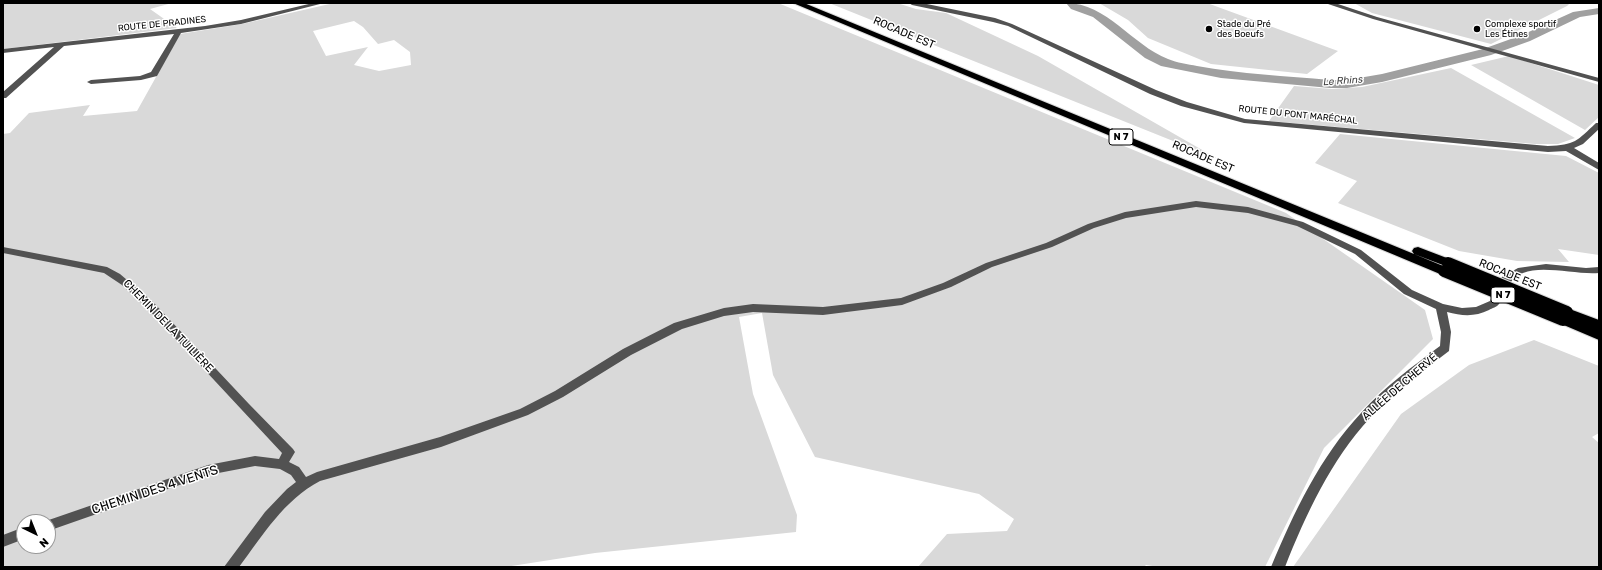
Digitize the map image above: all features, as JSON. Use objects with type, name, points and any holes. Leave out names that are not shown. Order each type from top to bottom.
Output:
[{"type":"highway","name":"ROCADE EST","points":[[798,3],[1565,316],[1599,335]]},
{"type":"highway","name":"ROCADE EST","points":[[812,3],[1446,267]]},
{"type":"highway","name":"ROCADE EST","points":[[1565,316],[1599,325]]},
{"type":"street","name":"ROUTE DE PRADINES","points":[[3,51],[179,31],[242,22],[322,3]]},
{"type":"street","name":"ROUTE DU PONT MARÉCHAL","points":[[912,3],[995,20],[1010,25],[1184,104],[1244,122],[1548,149],[1568,148],[1580,142],[1599,125]]},
{"type":"street","points":[[1328,3],[1524,57],[1599,80]]},
{"type":"street","points":[[91,82],[141,78],[154,74],[179,31]]},
{"type":"street","points":[[3,96],[63,44]]},
{"type":"street","points":[[1524,57],[1599,75]]},
{"type":"street","points":[[1568,148],[1599,168]]},
{"type":"street","points":[[231,567],[283,500],[304,483],[317,477],[441,442],[524,412],[559,394],[627,352],[678,326],[724,312],[753,308],[824,311],[902,301],[947,285],[989,265],[1049,245],[1091,226],[1130,215],[1196,204],[1248,210],[1300,224],[1358,252],[1408,292],[1441,307],[1462,312],[1478,311],[1494,303],[1506,279],[1521,270],[1546,268],[1586,271],[1599,270]]},
{"type":"street","name":"CHEMIN DE LA TUILIÈRE","points":[[3,250],[107,270],[122,278],[185,342],[264,428],[289,452],[282,464]]},
{"type":"street","name":"ALLÉE DE CHERVÉ","points":[[1278,567],[1292,531],[1322,476],[1356,426],[1385,396],[1445,348],[1446,332],[1441,307]]},
{"type":"street","name":"CHEMIN DES 4 VENTS","points":[[56,522],[208,470],[255,461],[282,464],[295,471],[304,483]]},
{"type":"street","points":[[3,541],[16,536]]},
{"type":"shaded area","points":[[3,3],[172,3],[150,9],[177,28],[3,49]]},
{"type":"shaded area","points":[[334,3],[778,3],[1286,213],[1425,310],[1433,339],[1324,448],[1265,567],[1159,567],[1146,565],[1144,567],[918,567],[947,534],[1007,531],[1014,519],[979,494],[815,457],[773,375],[762,313],[739,317],[753,394],[797,515],[796,532],[595,553],[505,567],[3,567],[3,134],[10,133],[29,113],[90,105],[83,116],[137,111],[180,34],[242,24]],"holes":[[[354,21],[363,27],[378,44],[394,40],[410,52],[411,65],[379,71],[354,65],[368,47],[326,56],[313,31]]]},
{"type":"shaded area","points":[[829,3],[897,3],[916,9],[946,13],[1038,56],[1218,159]]},
{"type":"shaded area","name":"Stade du Pré des Boeufs","points":[[1099,3],[1207,3],[1338,51],[1307,74],[1211,64],[1148,38],[1128,20]]},
{"type":"shaded area","name":"Complexe sportif Les Étines","points":[[1354,3],[1570,3],[1567,6],[1491,44],[1372,13]]},
{"type":"shaded area","points":[[1509,56],[1599,85],[1599,117],[1585,130],[1471,65]]},
{"type":"shaded area","points":[[1451,68],[1575,138],[1558,144],[1535,144],[1269,121],[1294,86],[1332,89],[1362,87]]},
{"type":"shaded area","points":[[1340,134],[1566,156],[1599,173],[1599,255],[1558,249],[1569,262],[1517,261],[1459,251],[1338,203],[1357,181],[1315,163]]},
{"type":"shaded area","points":[[1534,340],[1599,366],[1599,433],[1592,437],[1599,443],[1599,567],[1293,567],[1401,414],[1469,365]]},
{"type":"waterway","name":"Le Rhins","points":[[1072,3],[1075,7],[1097,15],[1149,55],[1165,63],[1221,74],[1330,84],[1347,84],[1382,78],[1487,52],[1526,38],[1577,14],[1599,11]]},
{"type":"place","name":"Stade du Pré des Boeufs","points":[[1209,29]]},
{"type":"place","name":"Complexe sportif Les Étines","points":[[1477,29]]}]
